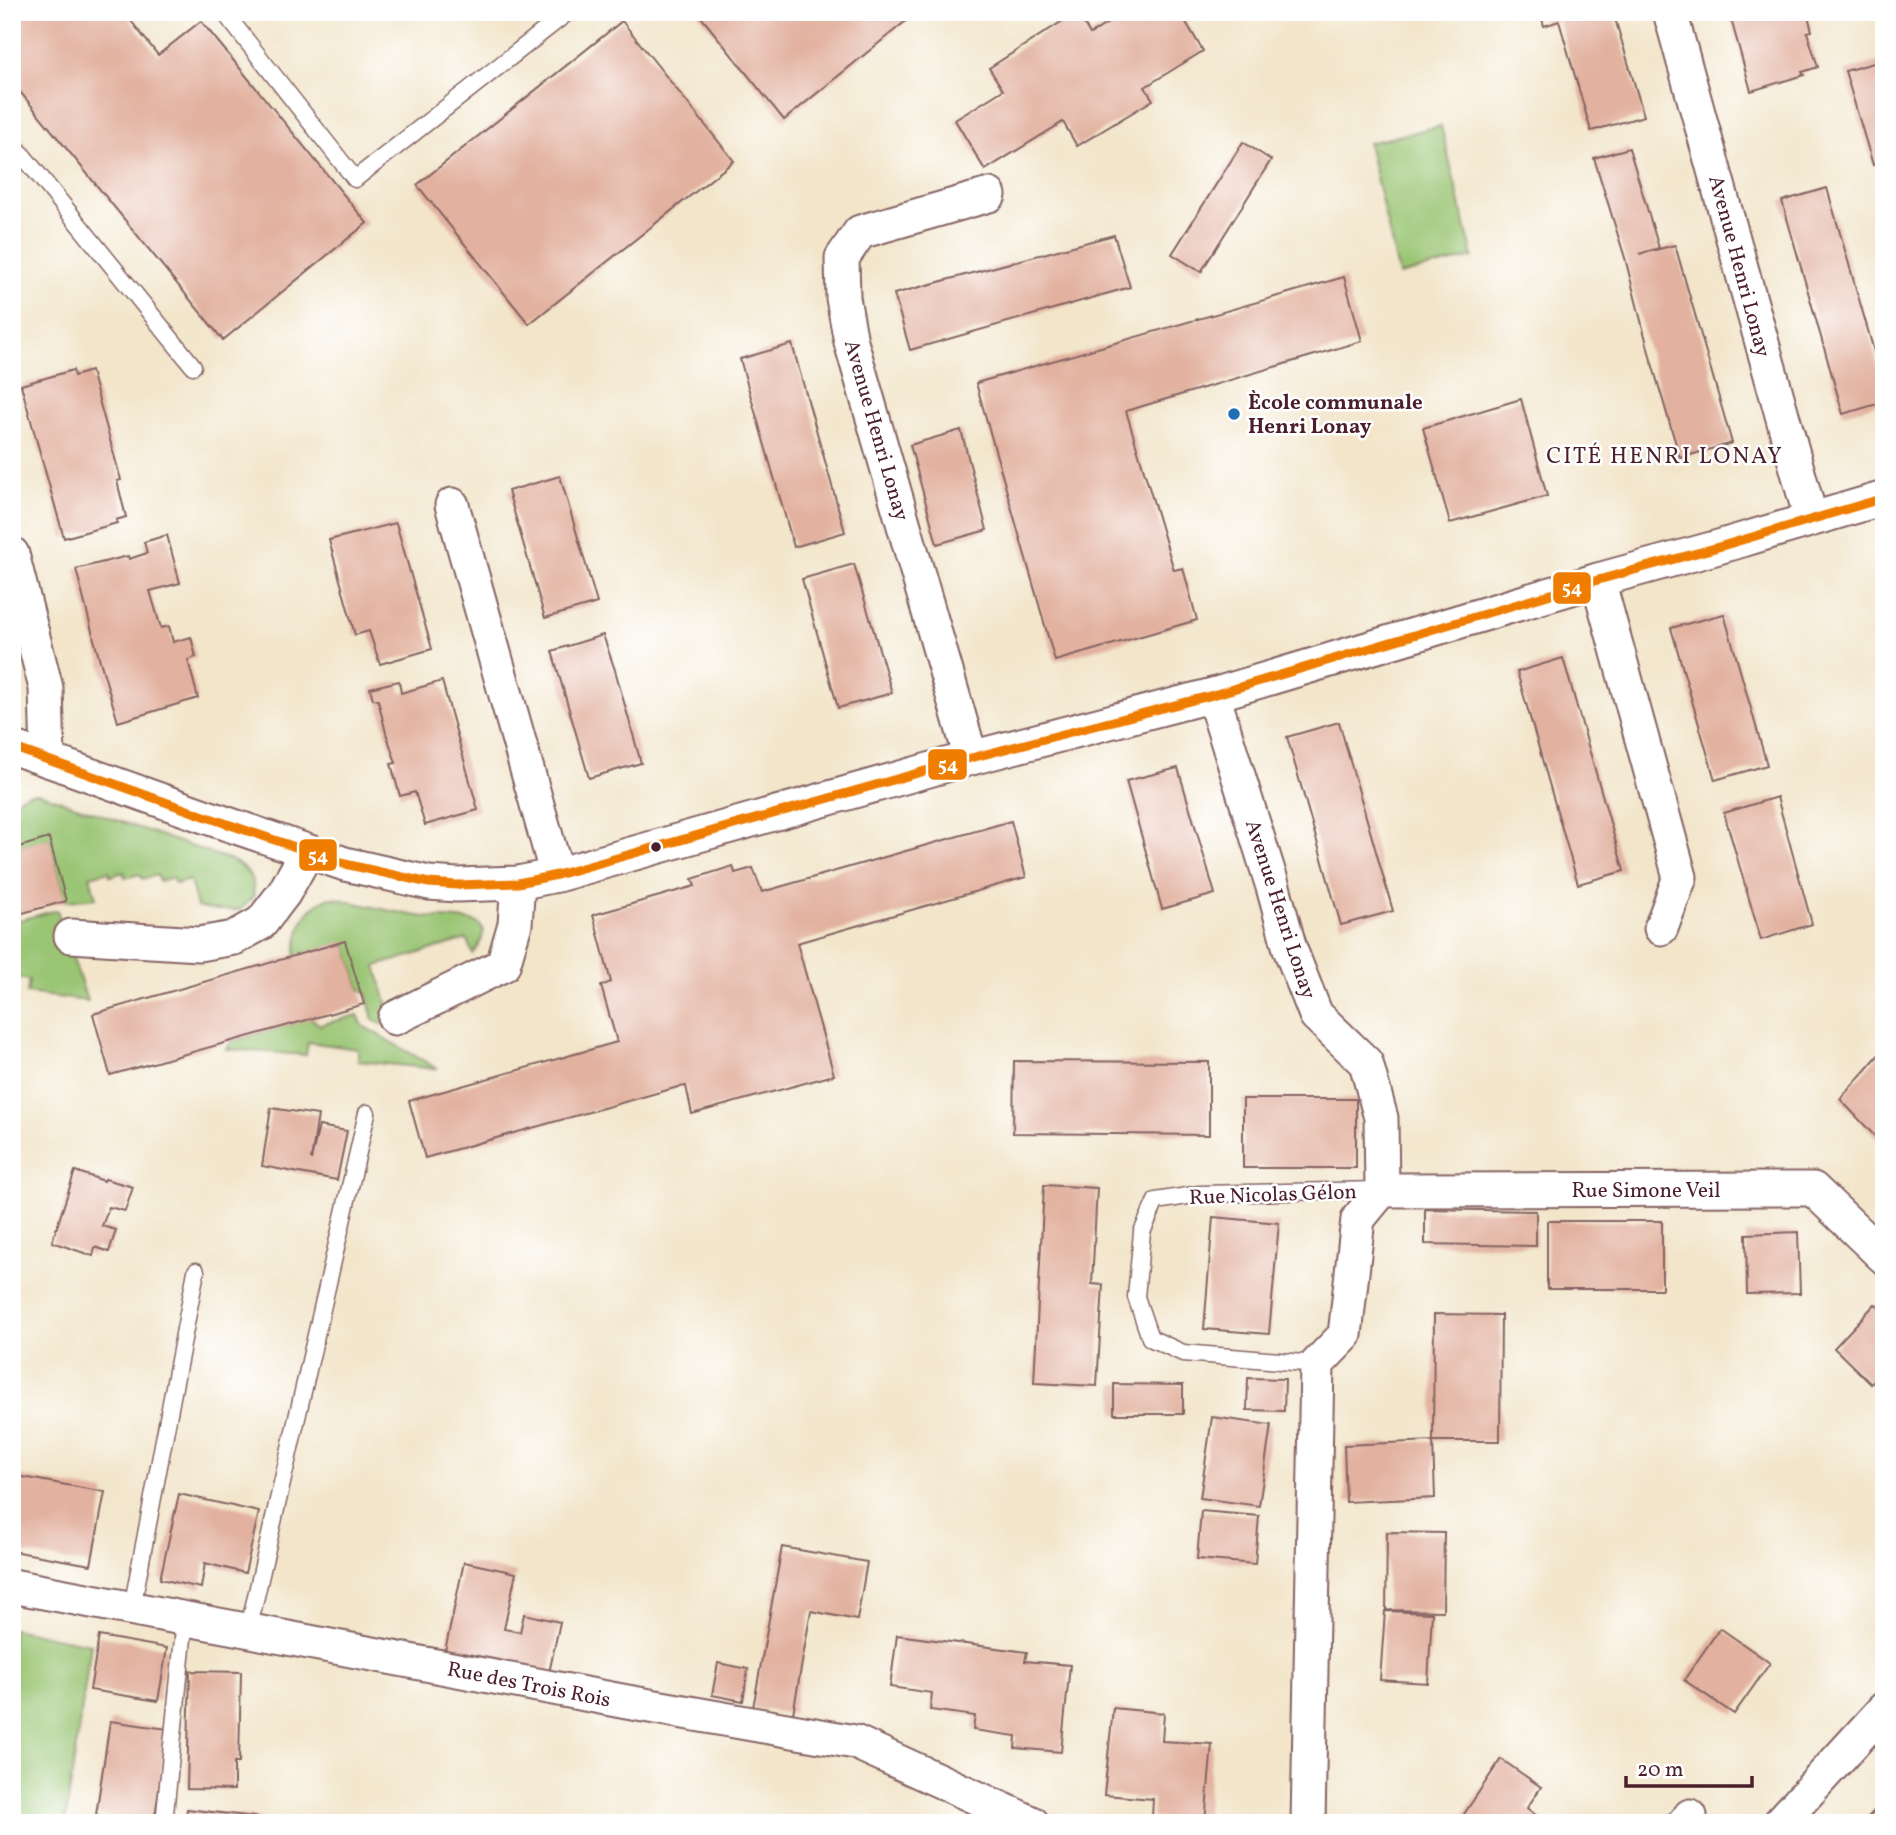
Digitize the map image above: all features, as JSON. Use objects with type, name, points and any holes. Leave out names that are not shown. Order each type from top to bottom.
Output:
[{"type":"street","name":"Avenue Henri Lonay","points":[[1670,12],[1811,519]]},
{"type":"street","name":"Avenue Henri Lonay","points":[[971,758],[851,342],[843,298],[842,258],[860,232],[989,195]]},
{"type":"street","points":[[12,747],[345,864],[429,883],[518,883],[557,875],[971,758],[1213,695],[1884,498]]},
{"type":"street","points":[[452,506],[557,875]]},
{"type":"street","points":[[12,554],[46,688],[48,760]]},
{"type":"street","points":[[1598,580],[1680,877],[1661,928]]},
{"type":"street","name":"Avenue Henri Lonay","points":[[1213,695],[1290,949],[1316,1014],[1366,1063],[1381,1118],[1382,1190]]},
{"type":"street","points":[[72,936],[199,944],[234,938],[261,923],[284,893],[307,852]]},
{"type":"street","points":[[395,1018],[503,965],[515,924],[518,883]]},
{"type":"street","name":"Rue Simone Veil","points":[[1382,1190],[1813,1189],[1884,1256]]},
{"type":"street","name":"Rue Nicolas Gélon","points":[[1317,1364],[1345,1335],[1358,1219],[1382,1190]]},
{"type":"street","points":[[1308,1823],[1317,1364]]},
{"type":"street","name":"Rue des Trois Rois","points":[[12,1586],[855,1742],[1032,1823]]},
{"type":"street","points":[[1780,1823],[1884,1709]]},
{"type":"lane","points":[[224,12],[355,179],[568,12]]},
{"type":"lane","points":[[12,142],[193,366]]},
{"type":"lane","points":[[248,1630],[367,1113]]},
{"type":"lane","name":"Rue Nicolas Gélon","points":[[1317,1364],[1183,1353],[1150,1338],[1136,1297],[1142,1232],[1156,1201],[1200,1194],[1382,1190]]},
{"type":"lane","points":[[132,1608],[196,1271]]},
{"type":"lane","points":[[164,1823],[185,1619]]},
{"type":"green space","points":[[1441,126],[1473,257],[1399,275],[1368,143]]},
{"type":"green space","points":[[30,793],[39,793],[233,861],[250,876],[253,897],[240,910],[197,907],[190,880],[175,884],[173,878],[159,881],[157,875],[142,879],[140,874],[125,878],[124,872],[110,876],[109,871],[90,876],[96,898],[66,901],[49,839],[19,847],[12,821],[12,803]]},
{"type":"green space","points":[[328,898],[417,916],[476,922],[482,928],[483,936],[473,954],[467,939],[376,966],[395,1030],[373,1020],[367,994],[360,989],[345,942],[295,956],[303,922],[312,908]]},
{"type":"green space","points":[[57,910],[87,1001],[27,993],[29,980],[12,977],[12,922]]},
{"type":"green space","points":[[358,1015],[363,1026],[438,1069],[358,1061],[358,1049],[308,1042],[306,1055],[226,1049],[233,1041],[311,1018],[320,1025]]},
{"type":"green space","points":[[12,1629],[91,1644],[65,1823],[12,1823]]},
{"type":"building","points":[[12,12],[124,12],[158,55],[201,21],[367,223],[223,340],[12,82]]},
{"type":"building","points":[[697,12],[917,12],[784,120]]},
{"type":"building","points":[[1077,12],[1090,34],[1126,12],[1140,12],[1144,19],[1155,12],[1180,12],[1203,51],[1145,87],[1153,100],[1077,146],[1063,122],[985,170],[955,120],[1003,90],[989,68]]},
{"type":"building","points":[[1540,12],[1613,12],[1644,116],[1591,131],[1559,21],[1544,26]]},
{"type":"building","points":[[1729,12],[1807,12],[1812,31],[1807,32],[1818,67],[1802,72],[1804,75],[1751,91]]},
{"type":"building","points":[[622,21],[734,161],[529,324],[417,185]]},
{"type":"building","points":[[1884,60],[1884,162],[1873,165],[1845,71]]},
{"type":"building","points":[[1243,142],[1271,160],[1201,272],[1172,254]]},
{"type":"building","points":[[1629,148],[1659,248],[1639,254],[1675,245],[1732,443],[1680,458],[1625,258],[1594,158]]},
{"type":"building","points":[[1827,188],[1884,386],[1884,402],[1843,414],[1782,201]]},
{"type":"building","points":[[1114,235],[1130,287],[910,350],[894,294]]},
{"type":"building","points":[[1344,277],[1362,341],[1126,411],[1174,570],[1183,568],[1197,620],[1055,661],[976,383]]},
{"type":"building","points":[[792,344],[845,532],[794,547],[740,359]]},
{"type":"building","points":[[73,370],[74,376],[91,371],[121,480],[117,481],[126,517],[116,520],[117,523],[64,538],[21,385]]},
{"type":"building","points":[[1521,399],[1547,496],[1450,523],[1423,428]]},
{"type":"building","points":[[961,430],[987,530],[937,544],[910,445]]},
{"type":"building","points":[[560,476],[597,603],[545,618],[508,491]]},
{"type":"building","points":[[396,523],[432,649],[380,664],[369,631],[355,635],[329,540]]},
{"type":"building","points":[[167,535],[180,583],[150,591],[161,628],[169,626],[173,642],[191,637],[196,657],[188,660],[198,698],[118,722],[76,569],[147,553],[144,542]]},
{"type":"building","points":[[854,564],[892,693],[838,708],[802,579]]},
{"type":"building","points":[[1724,614],[1767,765],[1715,780],[1671,628]]},
{"type":"building","points":[[603,635],[641,763],[589,778],[552,651]]},
{"type":"building","points":[[1563,658],[1624,871],[1578,884],[1517,672]]},
{"type":"building","points":[[399,681],[401,693],[442,681],[478,810],[425,825],[415,792],[400,796],[391,764],[396,763],[378,700],[373,699],[370,688]]},
{"type":"building","points":[[1339,722],[1393,911],[1341,925],[1287,737]]},
{"type":"building","points":[[1178,768],[1215,894],[1162,909],[1126,781]]},
{"type":"building","points":[[1777,797],[1812,924],[1761,940],[1724,813]]},
{"type":"building","points":[[1011,821],[1026,877],[797,943],[834,1075],[692,1114],[686,1086],[678,1087],[425,1158],[409,1101],[617,1042],[601,986],[611,982],[593,915],[695,886],[692,879],[733,866],[735,873],[753,868],[762,892]]},
{"type":"building","points":[[49,838],[66,901],[12,916],[12,849]]},
{"type":"building","points":[[345,941],[364,1004],[110,1075],[93,1014]]},
{"type":"building","points":[[1882,1051],[1884,1053],[1884,1146],[1840,1099]]},
{"type":"building","points":[[1014,1061],[1209,1062],[1209,1135],[1013,1133]]},
{"type":"building","points":[[1243,1099],[1356,1099],[1356,1168],[1243,1168]]},
{"type":"building","points":[[271,1108],[318,1115],[311,1160],[319,1126],[347,1131],[337,1180],[262,1166]]},
{"type":"building","points":[[75,1171],[133,1187],[125,1211],[109,1207],[102,1226],[116,1230],[109,1252],[95,1247],[93,1256],[52,1242]]},
{"type":"building","points":[[1044,1185],[1097,1188],[1092,1284],[1103,1285],[1097,1386],[1034,1383]]},
{"type":"building","points":[[1425,1209],[1536,1211],[1536,1246],[1425,1244]]},
{"type":"building","points":[[1213,1217],[1279,1223],[1269,1334],[1204,1329]]},
{"type":"building","points":[[1547,1221],[1662,1221],[1662,1289],[1547,1289]]},
{"type":"building","points":[[1798,1232],[1800,1293],[1747,1294],[1746,1234]]},
{"type":"building","points":[[1875,1304],[1884,1312],[1884,1371],[1871,1384],[1834,1348]]},
{"type":"building","points":[[1434,1314],[1501,1315],[1500,1441],[1433,1441]]},
{"type":"building","points":[[1248,1378],[1285,1379],[1284,1411],[1247,1410]]},
{"type":"building","points":[[1114,1384],[1183,1385],[1183,1414],[1114,1414]]},
{"type":"building","points":[[1212,1417],[1271,1425],[1259,1506],[1200,1498]]},
{"type":"building","points":[[1433,1441],[1435,1498],[1346,1502],[1344,1445]]},
{"type":"building","points":[[12,1475],[105,1492],[91,1565],[12,1551]]},
{"type":"building","points":[[179,1494],[259,1512],[245,1573],[205,1563],[201,1588],[160,1579]]},
{"type":"building","points":[[1201,1511],[1259,1516],[1255,1564],[1197,1559]]},
{"type":"building","points":[[1387,1532],[1444,1533],[1443,1611],[1386,1610]]},
{"type":"building","points":[[782,1547],[867,1562],[857,1620],[811,1611],[793,1714],[753,1708]]},
{"type":"building","points":[[464,1562],[516,1573],[504,1629],[520,1632],[524,1614],[560,1622],[549,1673],[445,1651]]},
{"type":"building","points":[[1385,1611],[1432,1613],[1428,1683],[1380,1680]]},
{"type":"building","points":[[1720,1628],[1770,1663],[1734,1714],[1684,1680]]},
{"type":"building","points":[[897,1635],[1027,1652],[1025,1661],[1070,1665],[1061,1752],[1015,1748],[1016,1736],[973,1730],[975,1716],[930,1710],[932,1693],[890,1687]]},
{"type":"building","points":[[99,1636],[167,1648],[158,1701],[90,1690]]},
{"type":"building","points":[[718,1663],[748,1669],[743,1701],[712,1695]]},
{"type":"building","points":[[190,1671],[241,1672],[239,1763],[234,1763],[234,1790],[187,1789]]},
{"type":"building","points":[[1113,1708],[1164,1713],[1162,1741],[1212,1744],[1205,1823],[1152,1818],[1153,1799],[1104,1795]]},
{"type":"building","points":[[110,1721],[168,1729],[154,1823],[96,1815]]},
{"type":"building","points":[[1501,1759],[1541,1787],[1527,1808],[1543,1821],[1542,1823],[1458,1823]]},
{"type":"building","points":[[1884,1801],[1884,1823],[1869,1823],[1866,1819]]},
{"type":"building","points":[[187,1809],[263,1818],[262,1823],[185,1823]]},
{"type":"transit line","name":"54","points":[[12,747],[345,864],[429,883],[518,883],[557,875],[971,758],[1213,695],[1884,498]]},
{"type":"place","name":"Ècole communale Henri Lonay","points":[[1234,414]]},
{"type":"district","name":"CITÉ HENRI LONAY","points":[[1665,455]]}]
